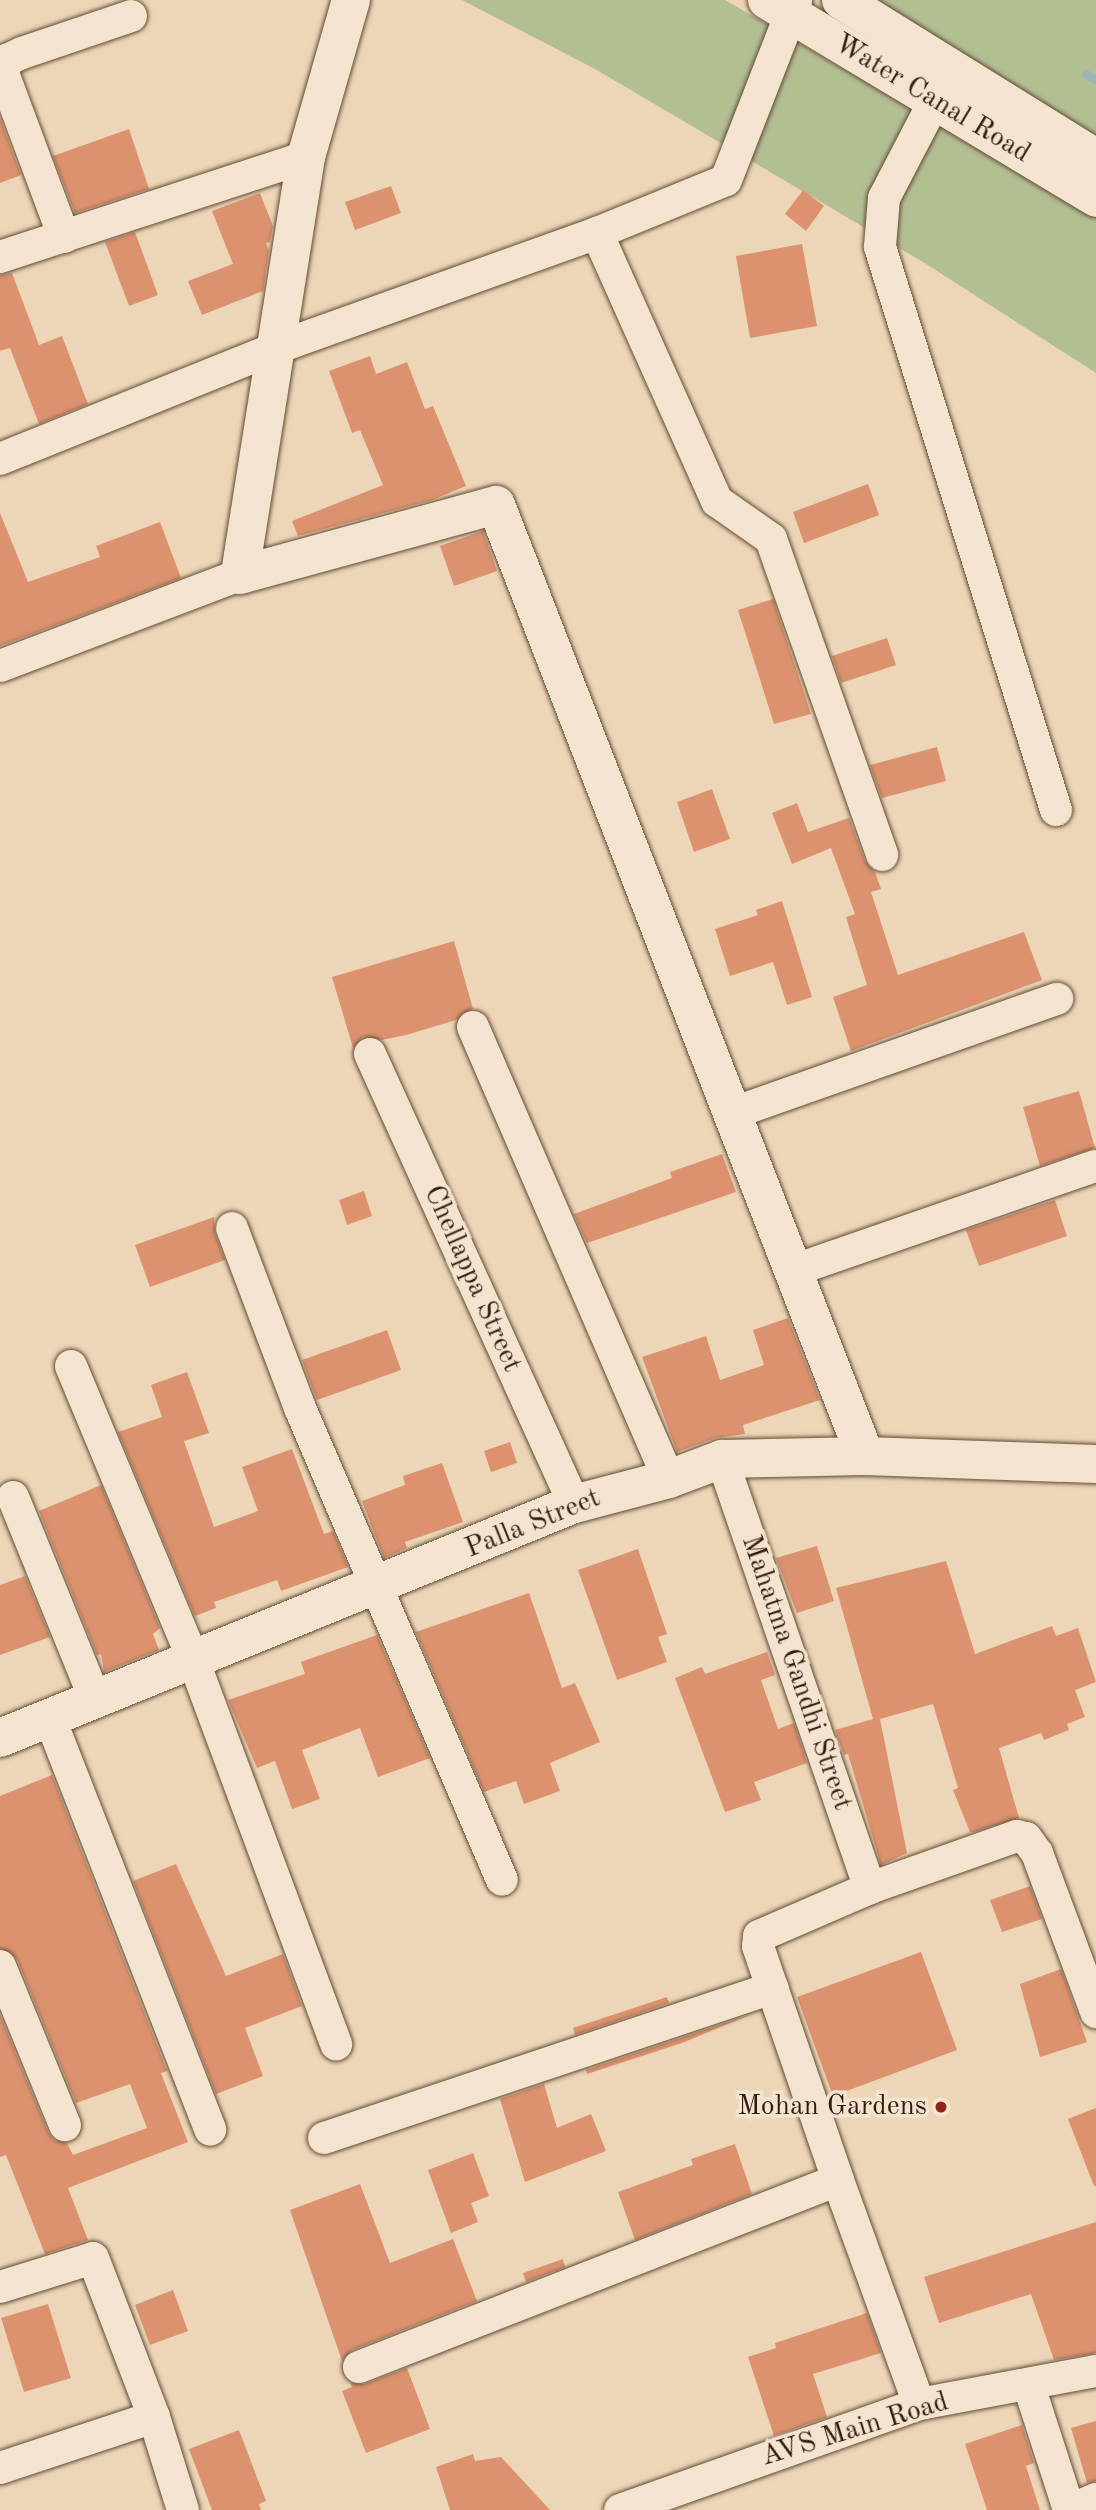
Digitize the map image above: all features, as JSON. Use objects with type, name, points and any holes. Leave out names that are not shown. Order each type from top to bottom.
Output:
[{"type":"street","points":[[240,575],[306,158],[351,0]]},
{"type":"street","name":"Water Canal Road","points":[[841,0],[1096,158]]},
{"type":"street","points":[[0,459],[276,348],[597,233],[726,180],[784,4]]},
{"type":"street","name":"Water Canal Road","points":[[784,4],[1096,198]]},
{"type":"street","points":[[64,237],[3,73],[7,60],[22,53],[131,16]]},
{"type":"street","points":[[935,100],[884,198],[880,247],[1056,810]]},
{"type":"street","points":[[0,257],[306,158]]},
{"type":"street","points":[[597,233],[717,501],[771,538],[882,855]]},
{"type":"street","points":[[0,666],[240,575],[496,505],[730,1114],[795,1270],[865,1456]]},
{"type":"street","points":[[730,1114],[1057,999]]},
{"type":"street","points":[[473,1027],[668,1479]]},
{"type":"street","name":"Chellappa Street","points":[[370,1054],[574,1504]]},
{"type":"street","points":[[795,1270],[1096,1166]]},
{"type":"street","points":[[232,1228],[300,1408],[502,1880]]},
{"type":"street","points":[[71,1366],[194,1662],[337,2044]]},
{"type":"street","name":"Palla Street","points":[[0,1738],[49,1716],[194,1662],[377,1588],[574,1504],[668,1479],[722,1459],[865,1456],[1096,1464]]},
{"type":"street","name":"Mahatma Gandhi Street","points":[[722,1459],[870,1888]]},
{"type":"street","points":[[13,1497],[95,1699]]},
{"type":"street","points":[[49,1716],[210,2130]]},
{"type":"street","points":[[919,2404],[838,2180],[773,1988],[759,1936],[870,1888],[1017,1836],[1043,1843],[1096,2012]]},
{"type":"street","points":[[0,1966],[65,2126]]},
{"type":"street","points":[[324,2138],[773,1988]]},
{"type":"street","points":[[359,2367],[838,2180]]},
{"type":"street","points":[[0,2287],[93,2258],[154,2417],[183,2510]]},
{"type":"street","name":"AVS Main Road","points":[[620,2510],[919,2404],[1029,2386],[1096,2371]]},
{"type":"street","points":[[1029,2386],[1070,2510],[1096,2499]]},
{"type":"street","points":[[0,2468],[154,2417]]},
{"type":"green space","points":[[462,0],[725,0],[1045,186],[1096,218],[1096,373],[923,262],[595,69]]},
{"type":"green space","points":[[873,0],[1096,0],[1096,138]]},
{"type":"building","points":[[0,118],[21,175],[0,183]]},
{"type":"building","points":[[129,129],[149,189],[75,213],[53,156]]},
{"type":"building","points":[[391,186],[401,213],[355,230],[345,202]]},
{"type":"building","points":[[803,190],[824,206],[806,231],[785,214]]},
{"type":"building","points":[[260,193],[273,226],[270,242],[266,243],[269,251],[263,291],[202,315],[188,281],[233,264],[212,211]]},
{"type":"building","points":[[135,232],[158,295],[129,306],[105,242]]},
{"type":"building","points":[[802,244],[817,326],[750,338],[736,256]]},
{"type":"building","points":[[12,273],[39,345],[62,336],[88,404],[39,424],[10,348],[0,351],[0,275]]},
{"type":"building","points":[[370,356],[376,374],[407,362],[425,409],[433,406],[466,486],[432,500],[298,536],[292,521],[383,485],[360,430],[352,433],[329,371]]},
{"type":"building","points":[[868,484],[879,515],[804,543],[793,512]]},
{"type":"building","points":[[0,513],[28,582],[100,557],[96,546],[160,522],[181,578],[0,646]]},
{"type":"building","points":[[483,531],[497,571],[454,586],[440,546]]},
{"type":"building","points":[[773,599],[811,714],[774,724],[738,610]]},
{"type":"building","points":[[887,638],[896,665],[841,683],[832,656]]},
{"type":"building","points":[[937,747],[946,781],[882,798],[870,765]]},
{"type":"building","points":[[712,789],[730,839],[694,852],[677,802]]},
{"type":"building","points":[[797,803],[808,832],[849,818],[865,861],[875,872],[881,889],[871,892],[898,975],[1024,932],[1042,980],[851,1051],[833,997],[867,985],[846,917],[855,914],[831,848],[792,864],[772,813]]},
{"type":"building","points":[[782,901],[812,997],[787,1005],[773,962],[730,976],[715,929],[758,915],[756,910]]},
{"type":"building","points":[[454,941],[473,1009],[456,1020],[406,1035],[382,1040],[363,1037],[353,1048],[332,977]]},
{"type":"building","points":[[1079,1091],[1095,1148],[1040,1166],[1023,1107]]},
{"type":"building","points":[[722,1154],[736,1192],[587,1243],[574,1214],[672,1178],[670,1172]]},
{"type":"building","points":[[364,1191],[372,1216],[347,1225],[339,1200]]},
{"type":"building","points":[[1055,1200],[1067,1236],[979,1266],[966,1230]]},
{"type":"building","points":[[214,1217],[215,1234],[225,1260],[150,1287],[135,1245]]},
{"type":"building","points":[[788,1318],[820,1400],[743,1425],[745,1434],[715,1438],[677,1452],[642,1357],[706,1336],[720,1380],[764,1365],[753,1330]]},
{"type":"building","points":[[387,1330],[401,1370],[317,1400],[302,1360]]},
{"type":"building","points":[[187,1372],[209,1433],[184,1441],[214,1527],[258,1511],[242,1467],[292,1449],[324,1534],[333,1531],[348,1567],[281,1591],[277,1580],[214,1602],[216,1608],[195,1616],[118,1432],[162,1417],[151,1385]]},
{"type":"building","points":[[510,1442],[517,1463],[491,1472],[484,1451]]},
{"type":"building","points":[[442,1463],[463,1522],[405,1542],[407,1548],[384,1558],[362,1501],[405,1485],[403,1476]]},
{"type":"building","points":[[101,1485],[160,1628],[153,1634],[159,1650],[104,1672],[101,1654],[97,1655],[39,1511]]},
{"type":"building","points":[[817,1546],[834,1601],[797,1613],[776,1558]]},
{"type":"building","points":[[638,1549],[667,1634],[658,1637],[667,1662],[617,1680],[578,1570]]},
{"type":"building","points":[[946,1561],[975,1654],[1052,1626],[1056,1636],[1078,1628],[1096,1682],[1075,1690],[1085,1717],[1067,1724],[1069,1730],[1044,1740],[1041,1733],[999,1748],[1019,1818],[974,1832],[970,1832],[953,1790],[958,1788],[933,1704],[880,1719],[907,1853],[881,1865],[848,1754],[844,1755],[835,1730],[873,1719],[836,1588]]},
{"type":"building","points":[[25,1576],[50,1637],[0,1655],[0,1585]]},
{"type":"building","points":[[529,1593],[562,1688],[575,1683],[600,1742],[550,1763],[560,1791],[524,1804],[516,1781],[484,1792],[416,1632]]},
{"type":"building","points":[[377,1635],[430,1758],[378,1777],[360,1728],[302,1750],[320,1799],[292,1809],[275,1761],[257,1768],[228,1700],[305,1674],[301,1662]]},
{"type":"building","points":[[767,1652],[775,1675],[761,1680],[778,1729],[794,1723],[807,1763],[754,1782],[761,1800],[725,1812],[675,1678],[702,1667],[705,1674]]},
{"type":"building","points":[[52,1775],[167,2071],[161,2073],[188,2142],[68,2188],[88,2240],[45,2254],[6,2155],[0,2157],[0,2015],[48,2132],[54,2140],[67,2143],[73,2155],[147,2128],[130,2084],[76,2103],[17,1959],[0,1948],[0,1796]]},
{"type":"building","points":[[176,1864],[226,1976],[283,1954],[302,2006],[245,2028],[263,2076],[216,2094],[133,1881]]},
{"type":"building","points":[[1030,1886],[1042,1919],[1002,1932],[990,1900]]},
{"type":"building","points":[[921,1952],[957,2050],[833,2096],[797,1997]]},
{"type":"building","points":[[1061,1969],[1087,2042],[1040,2057],[1020,1984]]},
{"type":"building","points":[[667,1997],[669,2003],[575,2035],[573,2028]]},
{"type":"building","points":[[752,2014],[682,2043],[587,2074],[586,2070]]},
{"type":"building","points":[[544,2084],[557,2128],[591,2114],[606,2151],[525,2182],[500,2099]]},
{"type":"building","points":[[1096,2108],[1096,2186],[1094,2186],[1068,2119]]},
{"type":"building","points":[[735,2144],[752,2194],[635,2240],[618,2192],[693,2165],[691,2159]]},
{"type":"building","points":[[473,2153],[489,2196],[471,2203],[478,2222],[451,2233],[428,2170]]},
{"type":"building","points":[[360,2184],[390,2263],[453,2239],[477,2301],[352,2350],[342,2361],[290,2210]]},
{"type":"building","points":[[1096,2222],[1096,2353],[1054,2360],[1031,2294],[939,2323],[924,2277]]},
{"type":"building","points":[[563,2259],[565,2267],[526,2282],[523,2273]]},
{"type":"building","points":[[173,2290],[188,2331],[150,2345],[135,2305]]},
{"type":"building","points":[[48,2304],[71,2378],[24,2392],[1,2318]]},
{"type":"building","points":[[867,2313],[881,2353],[813,2374],[827,2417],[774,2436],[748,2357],[776,2348],[775,2343]]},
{"type":"building","points":[[407,2368],[430,2429],[366,2453],[342,2391],[352,2387],[350,2383],[365,2384]]},
{"type":"building","points":[[1096,2421],[1096,2481],[1087,2483],[1071,2428]]},
{"type":"building","points":[[1022,2425],[1034,2463],[1026,2466],[1040,2510],[987,2510],[965,2444]]},
{"type":"building","points":[[239,2430],[266,2501],[259,2504],[261,2510],[212,2510],[189,2449]]},
{"type":"building","points":[[473,2454],[475,2461],[501,2457],[550,2510],[450,2510],[436,2467]]},
{"type":"waterway","points":[[1086,74],[1096,80]]},
{"type":"place","name":"Mohan Gardens","points":[[941,2107]]}]
